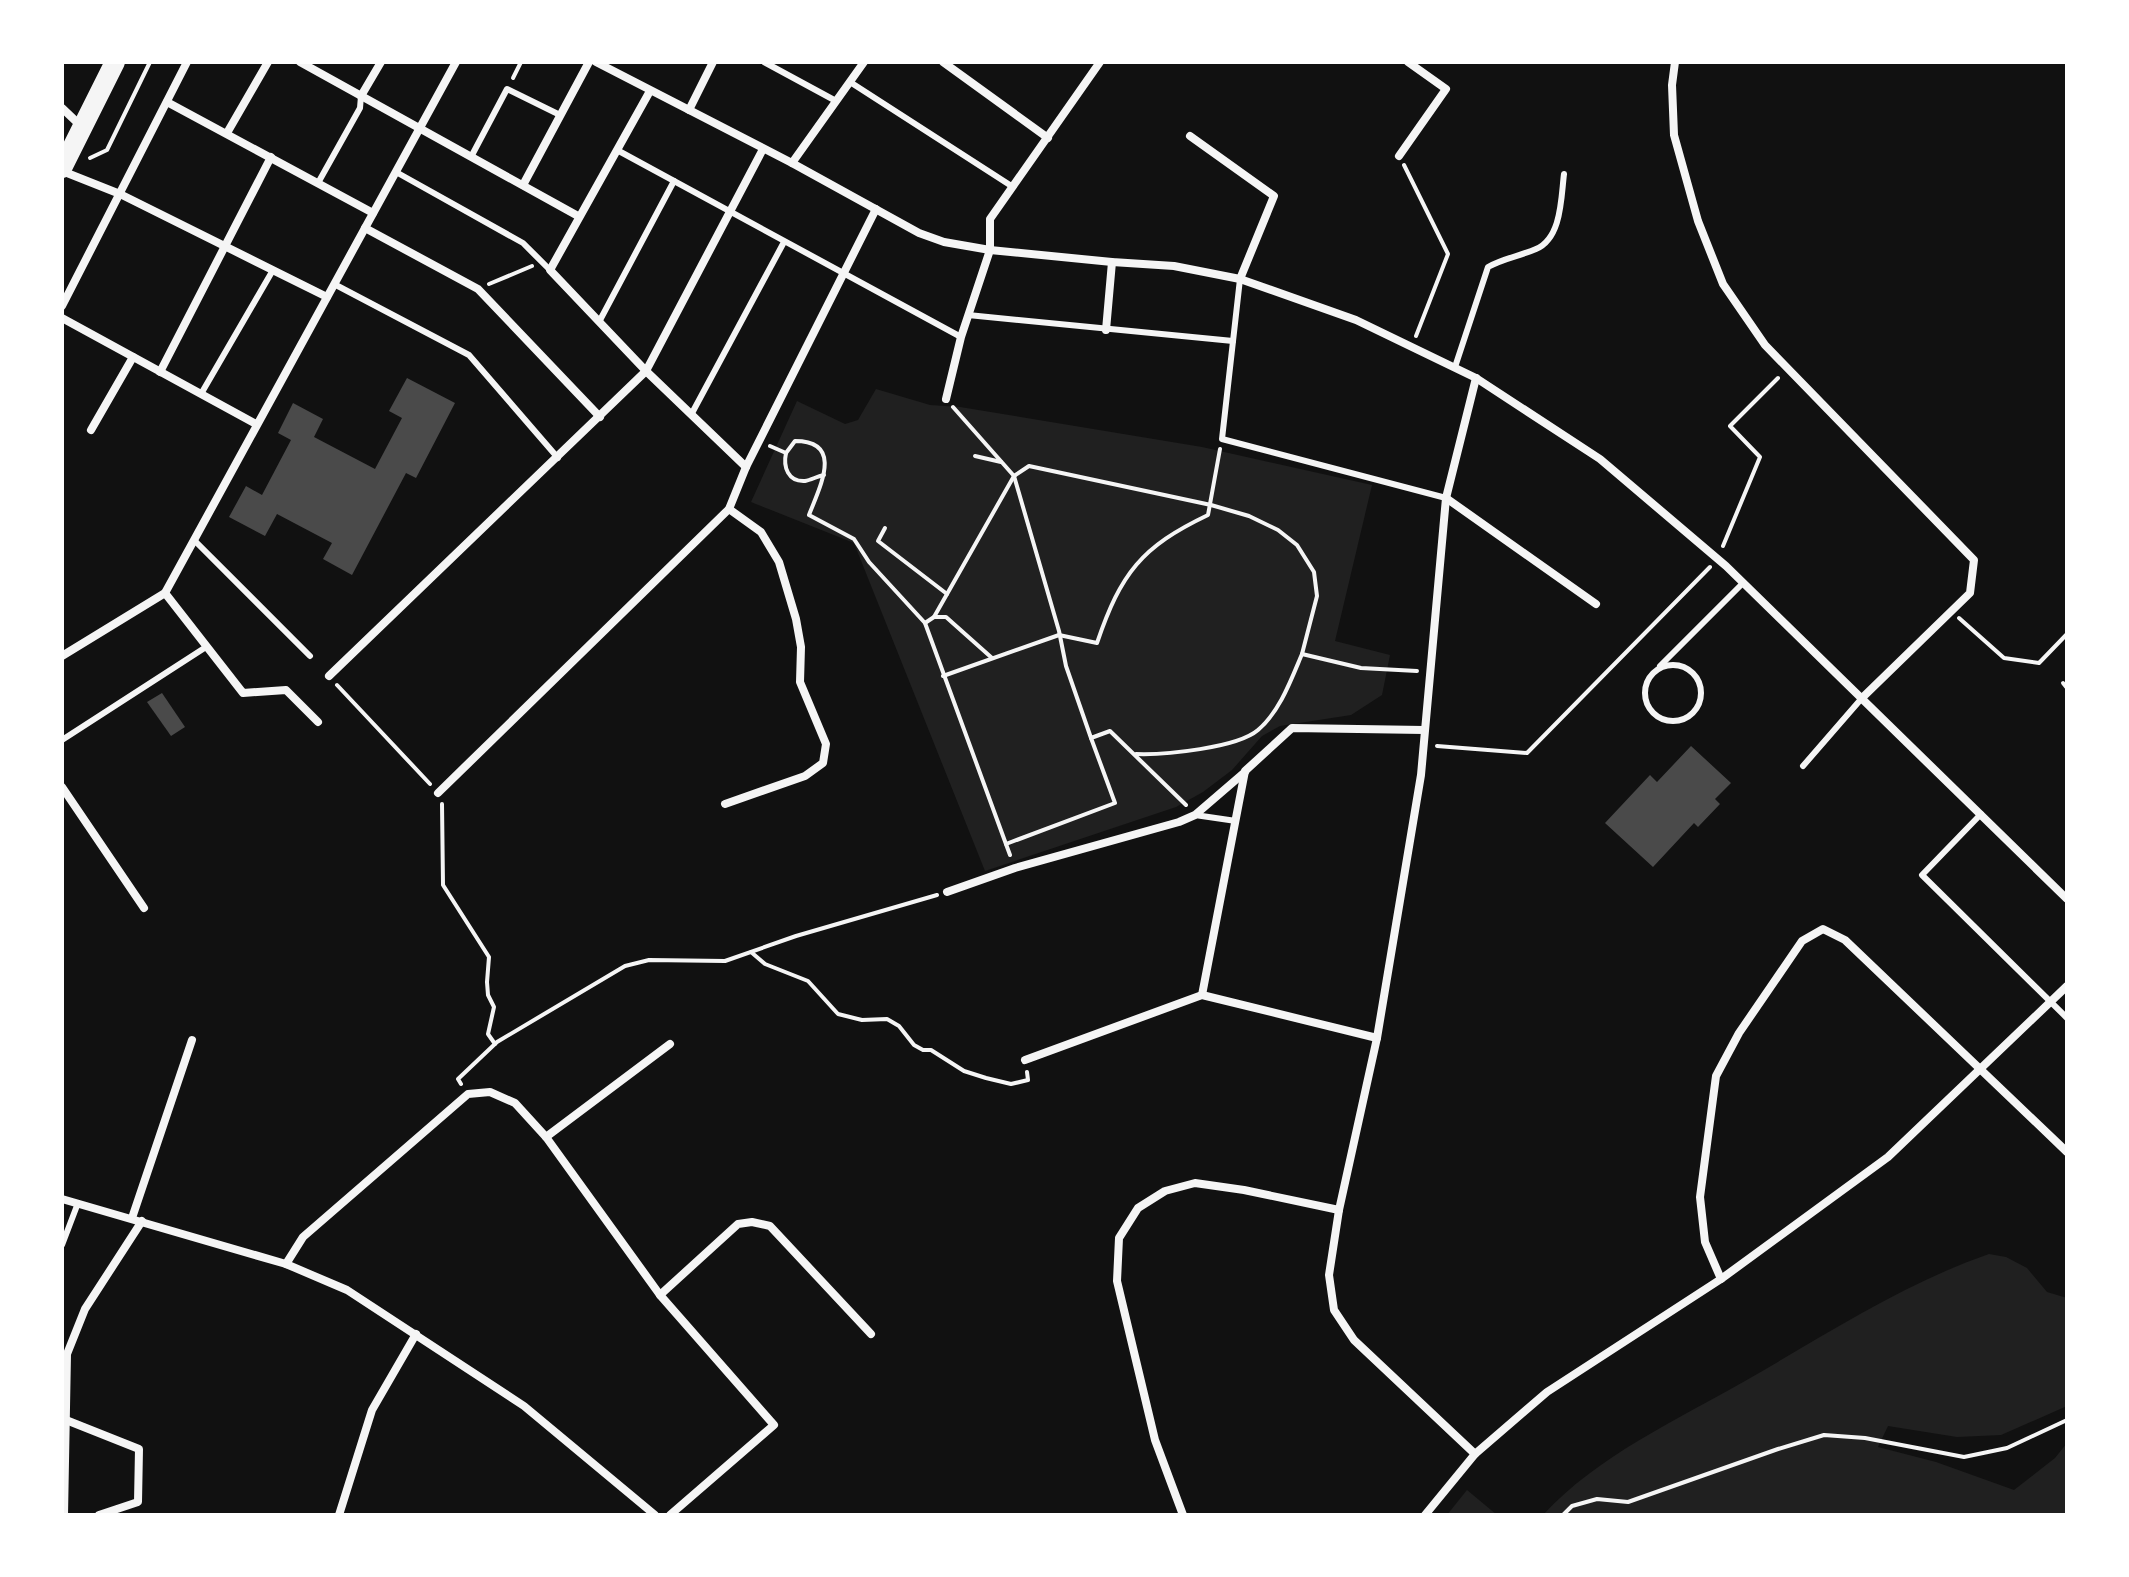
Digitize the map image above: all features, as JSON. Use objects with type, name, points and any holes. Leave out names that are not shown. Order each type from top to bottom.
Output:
[{"type":"highway","points":[[62,170],[115,62]]},
{"type":"street","points":[[62,306],[187,62]]},
{"type":"street","points":[[227,133],[268,62]]},
{"type":"street","points":[[300,62],[578,216]]},
{"type":"street","points":[[361,96],[381,62]]},
{"type":"street","points":[[62,656],[165,593],[456,62]]},
{"type":"street","points":[[523,185],[589,62]]},
{"type":"street","points":[[596,62],[792,163],[919,233],[944,242],[990,250],[1174,266],[1240,279],[1356,320],[1476,378],[1600,459],[1718,559],[2067,899]]},
{"type":"street","points":[[689,110],[713,62]]},
{"type":"street","points":[[792,163],[864,62]]},
{"type":"street","points":[[943,62],[1048,138]]},
{"type":"street","points":[[946,399],[961,337],[990,250],[990,219],[1100,62]]},
{"type":"street","points":[[1399,156],[1446,89],[1408,62]]},
{"type":"street","points":[[1675,62],[1672,85],[1674,135],[1698,221],[1723,284],[1765,345],[1974,560],[1970,593],[1862,698]]},
{"type":"street","points":[[650,91],[550,270],[646,371],[746,467]]},
{"type":"street","points":[[167,102],[373,213]]},
{"type":"street","points":[[62,108],[83,128]]},
{"type":"street","points":[[1190,136],[1274,196],[1240,279]]},
{"type":"street","points":[[329,676],[646,371],[763,149]]},
{"type":"street","points":[[160,372],[271,157]]},
{"type":"street","points":[[62,170],[120,194],[327,297]]},
{"type":"street","points":[[438,793],[729,509],[746,467],[876,209]]},
{"type":"street","points":[[365,228],[478,289],[600,417]]},
{"type":"street","points":[[1106,330],[1112,262]]},
{"type":"street","points":[[62,318],[256,424]]},
{"type":"street","points":[[91,430],[133,357]]},
{"type":"street","points":[[1475,1454],[1354,1340],[1334,1310],[1329,1275],[1339,1210],[1377,1038],[1421,775],[1446,498],[1476,378]]},
{"type":"street","points":[[1446,498],[1596,604]]},
{"type":"street","points":[[725,804],[805,776],[823,763],[826,744],[800,682],[801,647],[779,562],[761,532],[729,509]]},
{"type":"street","points":[[165,593],[243,693],[286,690],[318,722]]},
{"type":"street","points":[[947,892],[1015,868],[1195,815],[1292,728],[1424,730]]},
{"type":"street","points":[[1202,995],[1245,771]]},
{"type":"street","points":[[62,787],[144,908]]},
{"type":"street","points":[[1721,1279],[1705,1242],[1700,1197],[1716,1076],[1739,1033],[1802,941],[1823,929],[1845,940],[2067,1152]]},
{"type":"street","points":[[1425,1515],[1475,1454],[1547,1392],[1721,1279],[1888,1157],[2067,986]]},
{"type":"street","points":[[1025,1060],[1202,995],[1377,1038]]},
{"type":"street","points":[[132,1218],[192,1040]]},
{"type":"street","points":[[546,1137],[670,1044]]},
{"type":"street","points":[[286,1264],[303,1237],[468,1094],[490,1092],[515,1103],[546,1137],[660,1295],[774,1425],[670,1515]]},
{"type":"street","points":[[1183,1515],[1155,1440],[1117,1281],[1119,1238],[1138,1208],[1165,1191],[1195,1183],[1339,1210]]},
{"type":"street","points":[[62,1199],[286,1264],[347,1290],[524,1406],[655,1515]]},
{"type":"street","points":[[64,1515],[67,1354],[85,1309],[142,1221]]},
{"type":"street","points":[[660,1295],[738,1224],[752,1222],[770,1226],[871,1334]]},
{"type":"street","points":[[339,1515],[372,1410],[416,1334]]},
{"type":"street","points":[[66,1420],[139,1449],[138,1502],[99,1515]]},
{"type":"lane","points":[[764,62],[773,64],[836,101]]},
{"type":"lane","points":[[850,82],[1013,187]]},
{"type":"lane","points":[[471,157],[507,89],[560,115]]},
{"type":"lane","points":[[318,183],[360,108],[361,96]]},
{"type":"lane","points":[[617,150],[961,337]]},
{"type":"lane","points":[[396,172],[523,243],[550,270]]},
{"type":"lane","points":[[1455,367],[1488,267],[1502,259],[1540,248],[1559,221],[1564,174]]},
{"type":"lane","points":[[599,322],[674,181]]},
{"type":"lane","points":[[691,415],[784,242]]},
{"type":"lane","points":[[201,394],[273,270]]},
{"type":"lane","points":[[1240,279],[1222,439],[1446,498]]},
{"type":"lane","points":[[334,284],[469,355],[558,458]]},
{"type":"lane","points":[[968,315],[1233,341]]},
{"type":"lane","points":[[194,540],[310,656]]},
{"type":"lane","points":[[1657,669],[1672,664],[1688,668],[1699,680],[1702,696],[1695,711],[1682,720],[1666,720],[1652,712],[1645,697],[1647,682],[1657,669],[1743,583]]},
{"type":"lane","points":[[62,740],[206,647]]},
{"type":"lane","points":[[1803,766],[1862,698]]},
{"type":"lane","points":[[1981,814],[1922,875],[2067,1018]]},
{"type":"lane","points":[[1195,815],[1236,821]]},
{"type":"lane","points":[[62,1245],[78,1203]]},
{"type":"path","points":[[84,160],[107,150],[150,62]]},
{"type":"path","points":[[1399,156],[1448,254],[1412,347]]},
{"type":"path","points":[[478,289],[542,262]]},
{"type":"path","points":[[1423,745],[1527,753],[1718,559],[1760,457],[1730,426],[1787,368]]},
{"type":"path","points":[[946,399],[1014,476],[1066,666],[1115,803],[1006,844]]},
{"type":"path","points":[[943,676],[1059,635],[1097,643],[1111,604],[1126,576],[1150,549],[1176,530],[1208,515],[1222,439]]},
{"type":"path","points":[[760,440],[786,453]]},
{"type":"path","points":[[824,475],[807,481],[794,479],[786,472],[786,453],[795,441],[809,441],[819,446],[825,460],[824,475],[809,515],[854,539],[869,562],[925,623],[1015,868]]},
{"type":"path","points":[[975,456],[1003,462]]},
{"type":"path","points":[[925,623],[934,617],[1014,476],[1029,466],[1211,505],[1249,516],[1278,530],[1297,545],[1314,572],[1317,596],[1302,654],[1288,687],[1256,732],[1195,750],[1160,755],[1135,753]]},
{"type":"path","points":[[885,528],[878,541],[947,594]]},
{"type":"path","points":[[1951,611],[2004,658],[2039,663],[2067,634]]},
{"type":"path","points":[[934,617],[946,617],[992,658]]},
{"type":"path","points":[[1302,654],[1361,668],[1430,672]]},
{"type":"path","points":[[329,676],[442,797],[443,885],[489,957],[488,995],[494,1007],[488,1034],[495,1044]]},
{"type":"path","points":[[2063,683],[2067,688]]},
{"type":"path","points":[[1091,738],[1110,731],[1195,815]]},
{"type":"path","points":[[468,1094],[458,1079],[495,1044],[625,966],[649,960],[725,961],[947,892]]},
{"type":"path","points":[[751,952],[765,964],[808,981],[838,1014],[862,1020],[887,1019],[899,1026],[914,1045],[945,1056],[964,1071],[1011,1084],[1028,1080],[1025,1060]]},
{"type":"path","points":[[1563,1515],[1572,1506],[1597,1499],[1628,1502],[1824,1435],[1865,1438],[1964,1457],[2007,1448],[2067,1420]]},
{"type":"shaded area","points":[[876,389],[930,405],[960,407],[1202,447],[1372,485],[1335,641],[1390,655],[1382,695],[1351,715],[1280,726],[1262,736],[1232,770],[1176,807],[985,871],[854,543],[751,502],[797,401],[845,424],[858,420]]},
{"type":"shaded area","points":[[1989,1254],[2006,1257],[2027,1268],[2047,1292],[2067,1298],[2067,1406],[2001,1435],[1957,1437],[1888,1426],[1878,1447],[1936,1462],[2014,1490],[2055,1458],[2067,1443],[2067,1515],[1543,1515],[1588,1475],[1639,1440],[1894,1296]]},
{"type":"shaded area","points":[[1467,1490],[1497,1515],[1447,1515]]},
{"type":"building","points":[[407,378],[455,403],[416,478],[406,473],[352,575],[323,559],[332,543],[277,514],[265,536],[229,517],[246,486],[262,495],[291,440],[278,433],[293,403],[323,419],[314,437],[375,469],[402,418],[389,411]]},
{"type":"building","points":[[162,693],[185,727],[171,736],[147,702]]},
{"type":"building","points":[[1691,746],[1731,783],[1715,799],[1720,804],[1698,827],[1694,823],[1653,867],[1605,823],[1650,775],[1657,782]]}]
